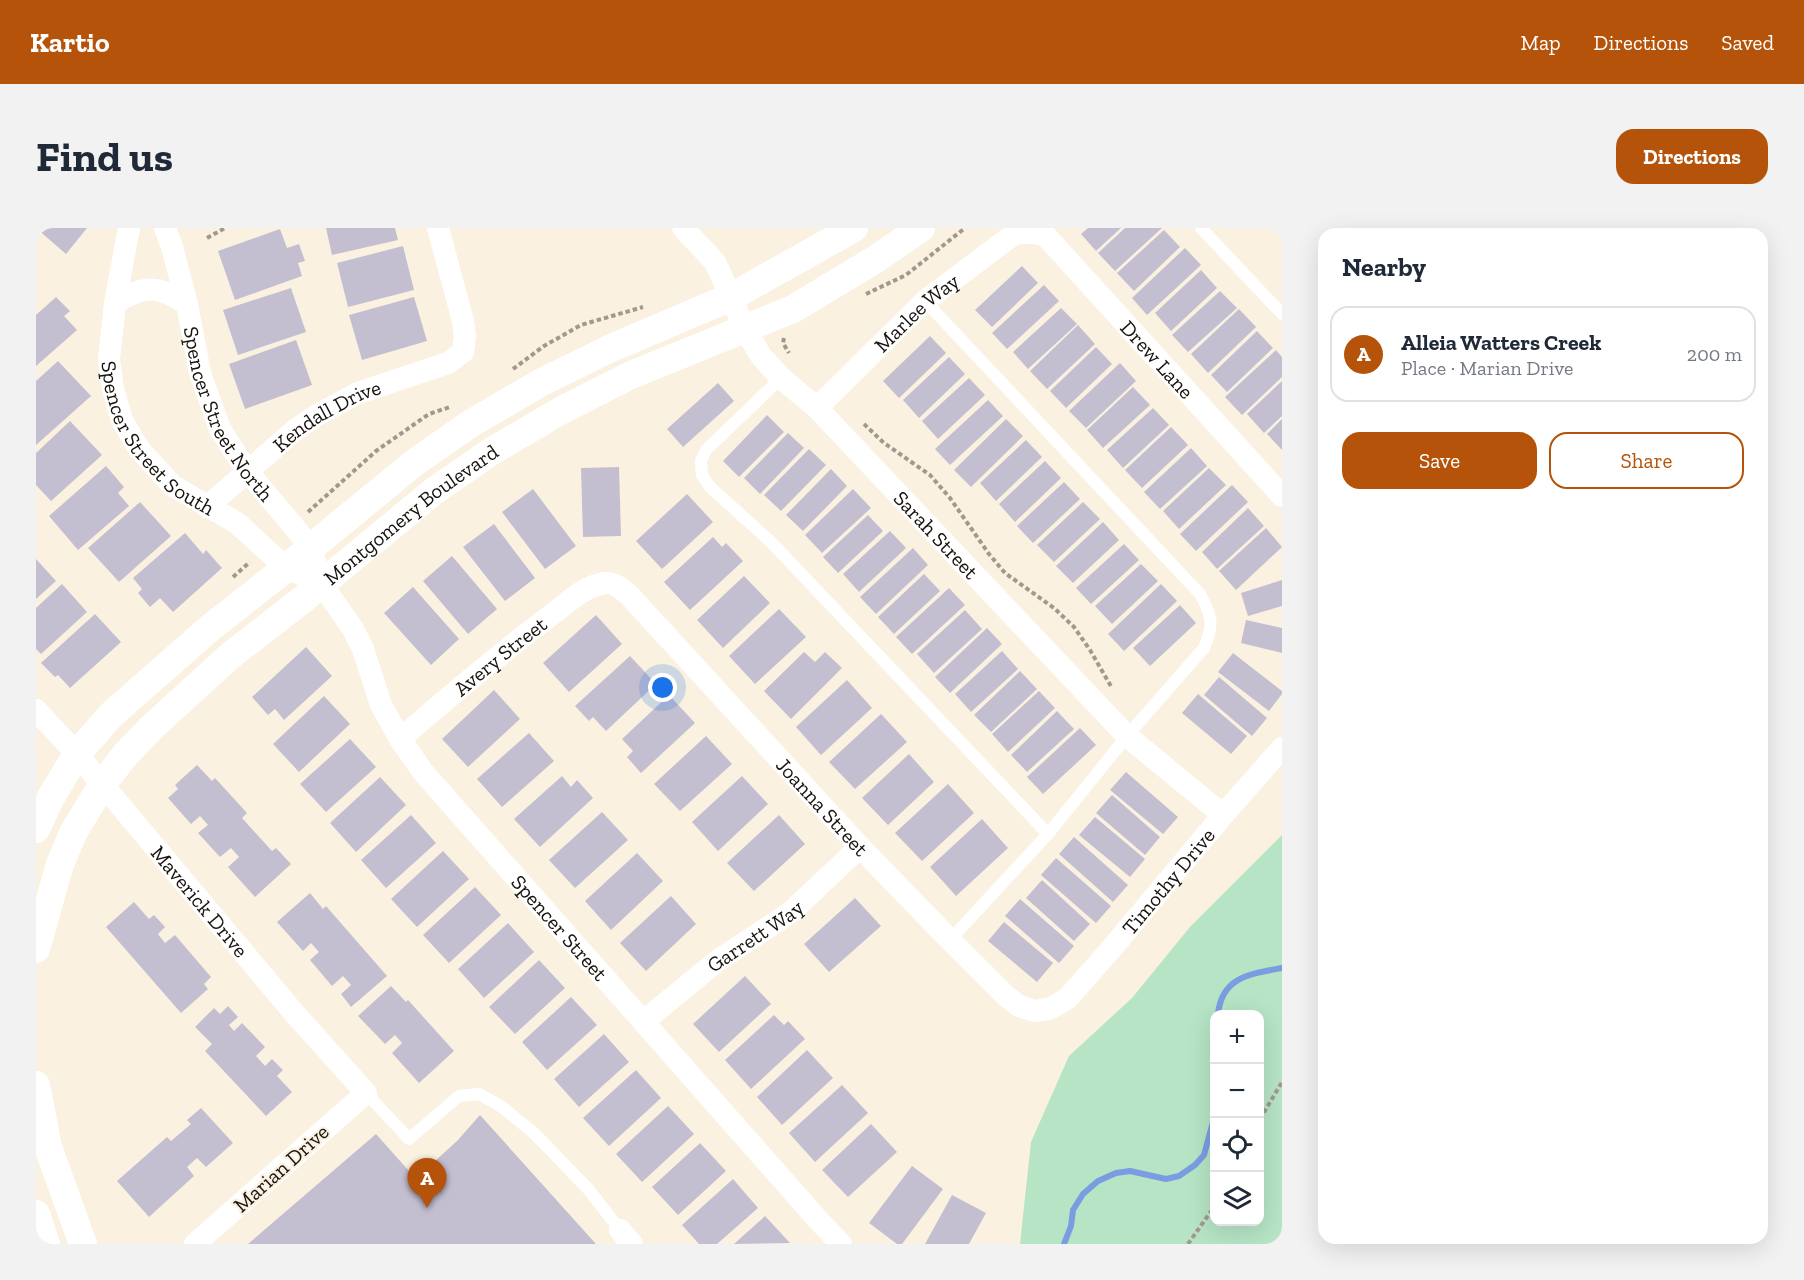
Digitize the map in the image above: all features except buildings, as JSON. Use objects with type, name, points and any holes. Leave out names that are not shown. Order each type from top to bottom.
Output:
[{"type":"street","name":"Spencer Street South","points":[[129,228],[115,303],[109,360],[113,389],[122,420],[139,449],[173,486],[237,523],[286,568],[321,583]]},
{"type":"street","name":"Spencer Street North","points":[[165,228],[187,304],[200,373],[220,429],[247,471],[311,547],[321,583]]},
{"type":"street","name":"Kendall Drive","points":[[207,507],[296,430],[336,404],[358,393],[448,363],[463,352],[464,321],[438,228]]},
{"type":"street","name":"Sarah Street","points":[[683,228],[715,262],[745,329],[761,356],[781,378],[817,408],[1127,736],[1222,815]]},
{"type":"street","name":"Montgomery Boulevard","points":[[36,829],[51,796],[77,754],[111,715],[210,628],[413,464],[470,424],[540,383],[609,349],[731,297],[854,228]]},
{"type":"street","name":"Montgomery Boulevard","points":[[36,949],[60,864],[73,833],[102,785],[126,754],[151,728],[231,655],[434,491],[492,451],[562,410],[631,375],[794,309],[876,259],[921,228]]},
{"type":"street","name":"Marlee Way","points":[[817,408],[925,301],[1014,234],[1043,232]]},
{"type":"street","name":"Drew Lane","points":[[1043,232],[1282,495]]},
{"type":"street","points":[[115,303],[132,292],[151,289],[170,293],[187,304]]},
{"type":"street","name":"Spencer Street","points":[[321,583],[353,629],[363,649],[381,705],[400,739],[423,772],[841,1244]]},
{"type":"street","name":"Avery Street","points":[[400,739],[509,646],[576,596],[592,586],[607,583]]},
{"type":"street","name":"Joanna Street","points":[[607,583],[618,586],[629,595],[860,848],[1006,996],[1019,1006],[1035,1011],[1049,1009]]},
{"type":"street","name":"Maverick Drive","points":[[36,710],[77,754],[295,1014],[366,1093]]},
{"type":"street","name":"Timothy Drive","points":[[1049,1009],[1067,999],[1082,983],[1222,815],[1282,748]]},
{"type":"street","name":"Garrett Way","points":[[644,1021],[717,961],[791,912],[860,848]]},
{"type":"street","points":[[36,1085],[48,1147],[83,1244]]},
{"type":"street","name":"Marian Drive","points":[[195,1244],[366,1093]]},
{"type":"street","points":[[36,1214],[46,1244]]},
{"type":"lane","points":[[1201,228],[1282,314]]},
{"type":"lane","points":[[925,301],[1200,594],[1208,607],[1212,621],[1210,635],[1204,648],[1127,736],[1048,834],[950,940]]},
{"type":"lane","points":[[781,378],[706,450],[701,461],[702,475],[710,487],[770,541],[1048,834]]},
{"type":"lane","points":[[366,1093],[409,1139],[459,1096],[479,1094],[502,1107],[534,1133],[589,1190],[626,1237]]},
{"type":"path","points":[[207,238],[225,228]]},
{"type":"path","points":[[860,296],[906,275],[965,228]]},
{"type":"path","points":[[787,333],[783,343],[790,354]]},
{"type":"path","points":[[863,424],[884,443],[930,475],[950,498],[1005,573],[1054,609],[1074,627],[1115,693]]},
{"type":"path","points":[[1261,1118],[1282,1082]]},
{"type":"path","points":[[1188,1244],[1210,1214]]},
{"type":"green space","points":[[1282,835],[1282,1244],[1020,1244],[1031,1142],[1069,1056],[1132,998],[1190,927]]},
{"type":"waterway","points":[[1219,1010],[1225,992],[1232,984],[1249,975],[1282,968]]},
{"type":"waterway","points":[[1064,1244],[1071,1226],[1073,1210],[1083,1194],[1098,1181],[1116,1173],[1130,1171],[1166,1179],[1179,1176],[1195,1165],[1204,1155],[1210,1133]]},
{"type":"place","name":"Alleia Watters Creek","points":[[427,1208]]}]
